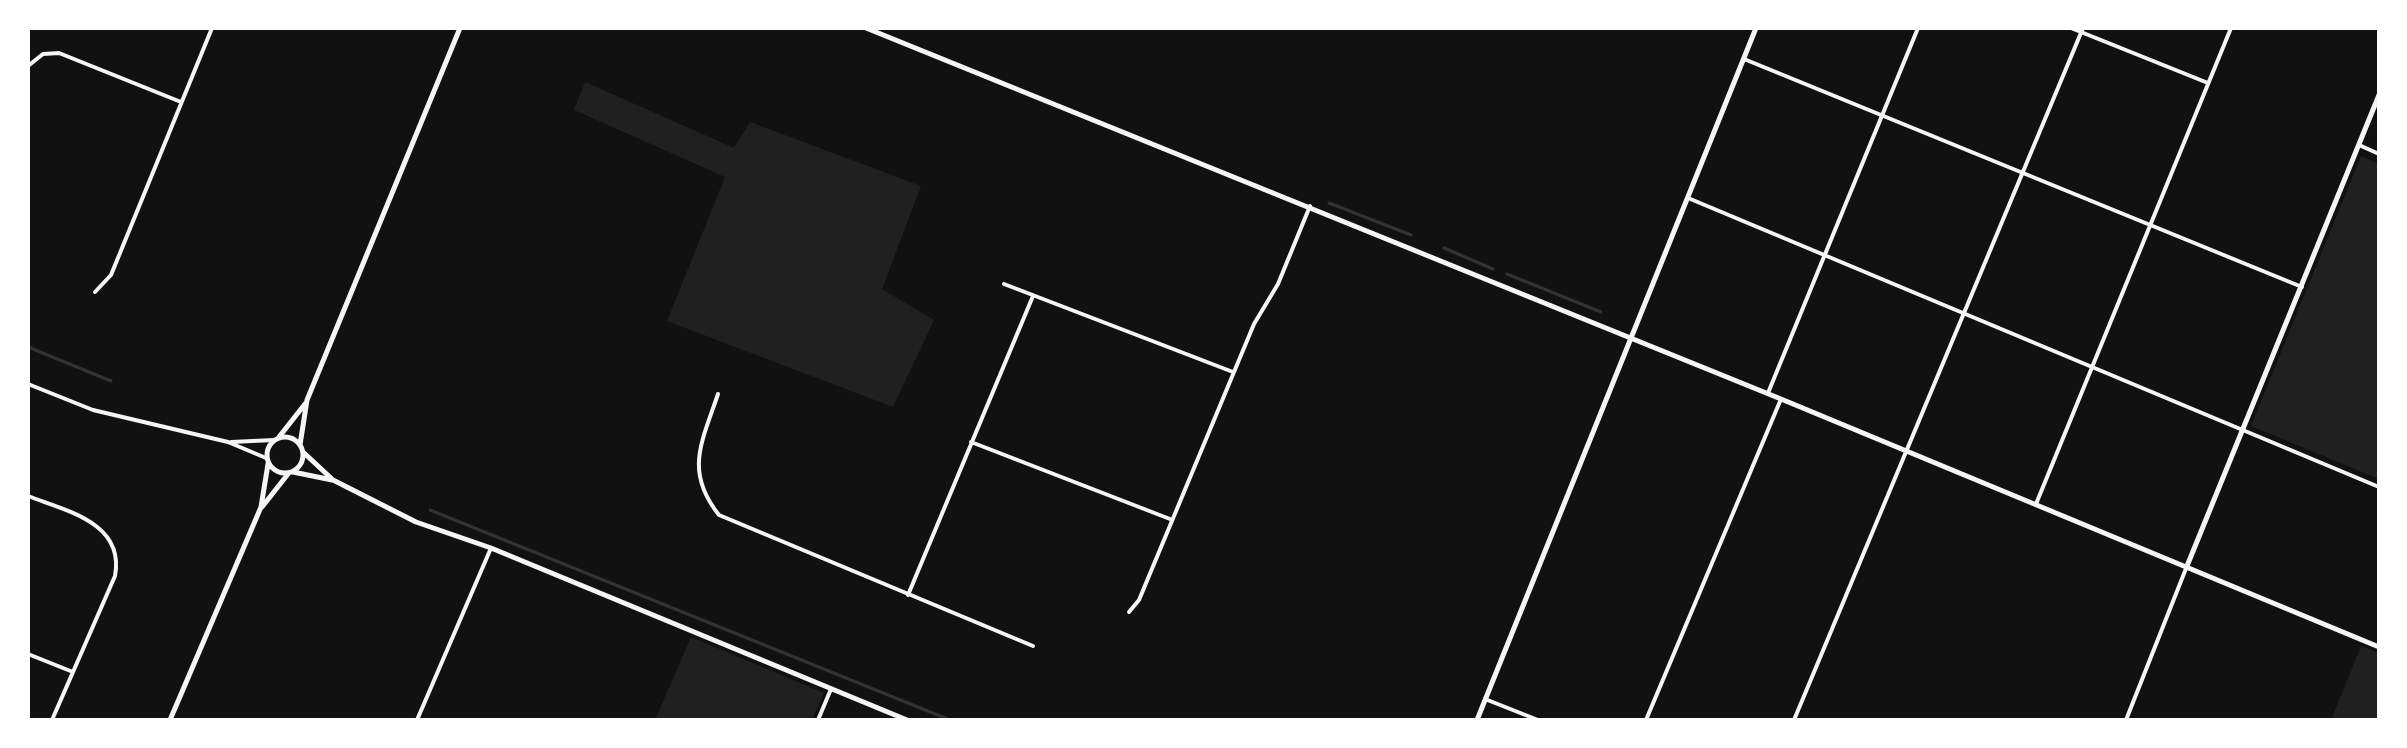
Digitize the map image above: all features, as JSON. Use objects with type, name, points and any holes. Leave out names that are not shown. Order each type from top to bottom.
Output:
[{"type":"street","points":[[95,292],[111,275],[212,28]]},
{"type":"street","points":[[170,720],[261,507],[267,461],[276,439],[307,400],[460,28]]},
{"type":"street","points":[[866,28],[1768,393],[2379,647]]},
{"type":"street","points":[[1477,720],[1756,28]]},
{"type":"street","points":[[1768,393],[1918,28]]},
{"type":"street","points":[[2071,28],[2208,83]]},
{"type":"street","points":[[2036,504],[2231,28]]},
{"type":"street","points":[[1794,720],[2082,30]]},
{"type":"street","points":[[28,66],[43,54],[59,53],[181,102]]},
{"type":"street","points":[[1744,59],[2302,287]]},
{"type":"street","points":[[2126,720],[2379,95]]},
{"type":"street","points":[[2359,145],[2379,154]]},
{"type":"street","points":[[1688,198],[2379,487]]},
{"type":"street","points":[[1129,612],[1139,600],[1233,372],[1254,324],[1278,284],[1310,206]]},
{"type":"street","points":[[1004,284],[1233,372]]},
{"type":"street","points":[[908,595],[1033,296]]},
{"type":"street","points":[[28,384],[93,410],[228,442],[267,461],[277,472],[333,480],[416,522],[491,548],[907,720]]},
{"type":"street","points":[[718,394],[701,444],[696,474],[705,499],[719,515],[1033,646]]},
{"type":"street","points":[[1646,720],[1781,399]]},
{"type":"street","points":[[261,507],[301,463],[307,400]]},
{"type":"street","points":[[228,442],[293,439],[333,480]]},
{"type":"street","points":[[971,442],[1171,520]]},
{"type":"street","points":[[28,496],[97,524],[116,553],[115,576],[52,720]]},
{"type":"street","points":[[417,720],[491,548]]},
{"type":"street","points":[[28,654],[73,672]]},
{"type":"street","points":[[818,720],[831,689]]},
{"type":"street","points":[[1485,699],[1538,720]]},
{"type":"shaded area","points":[[585,82],[734,148],[750,122],[921,186],[882,289],[934,320],[893,407],[667,321],[725,177],[574,110]]},
{"type":"shaded area","points":[[2361,156],[2379,164],[2379,479],[2251,426]]},
{"type":"shaded area","points":[[691,637],[824,693],[812,720],[655,720]]},
{"type":"shaded area","points":[[2361,646],[2379,653],[2379,720],[2331,720]]},
{"type":"waterway","points":[[1329,203],[1411,235]]},
{"type":"waterway","points":[[1444,248],[1493,269]]},
{"type":"waterway","points":[[1507,274],[1601,312]]},
{"type":"waterway","points":[[28,347],[111,381]]},
{"type":"waterway","points":[[430,510],[950,720]]}]
